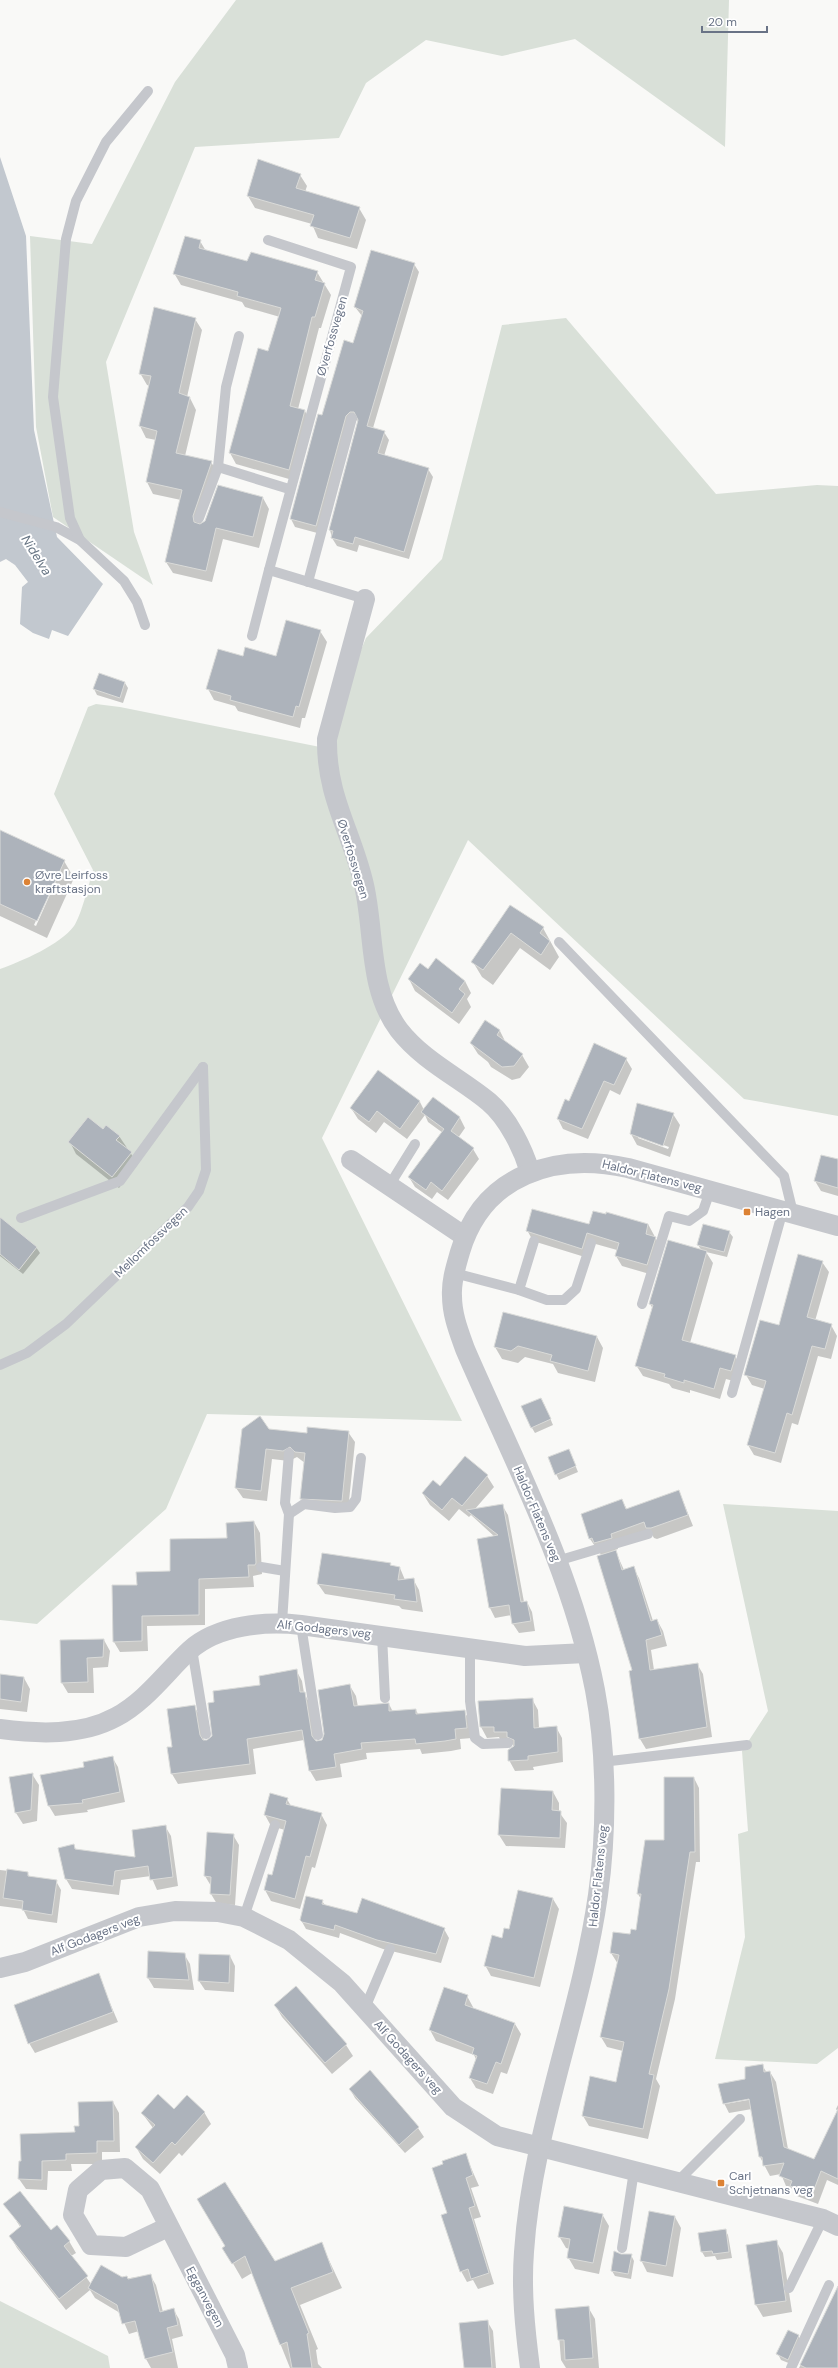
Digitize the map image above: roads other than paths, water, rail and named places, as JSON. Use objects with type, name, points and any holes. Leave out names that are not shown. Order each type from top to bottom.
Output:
[{"type":"street","name":"Øverfossvegen","points":[[365,599],[327,739],[326,762],[331,790],[364,884],[377,982],[386,1007],[399,1029],[412,1045],[490,1103],[518,1140],[530,1172]]},
{"type":"street","points":[[351,1160],[464,1236]]},
{"type":"street","name":"Haldor Flatens veg","points":[[540,2148],[588,1954],[598,1894],[604,1835],[601,1732],[595,1690],[586,1653],[558,1561],[463,1343],[455,1319],[452,1296],[454,1273],[464,1236],[478,1213],[491,1198],[507,1184],[530,1172],[570,1163],[606,1163],[838,1226]]},
{"type":"street","name":"Alf Godagers veg","points":[[0,1729],[24,1732],[76,1732],[115,1718],[136,1704],[192,1649],[215,1636],[239,1628],[292,1624],[382,1635],[470,1650],[525,1656],[586,1653]]},
{"type":"street","name":"Alf Godagers veg","points":[[0,1968],[25,1962],[139,1916],[175,1911],[218,1912],[244,1917],[289,1940],[342,1983],[453,2107],[497,2136],[540,2148],[678,2181],[831,2223]]},
{"type":"street","points":[[530,2368],[523,2322],[524,2253],[530,2200],[540,2148]]},
{"type":"street","name":"Egganvegen","points":[[168,2227],[126,2246],[91,2245],[73,2215],[78,2190],[101,2170],[125,2168],[150,2189],[168,2227],[235,2355],[238,2368]]},
{"type":"lane","points":[[80,540],[70,518],[53,397],[66,239],[76,201],[106,142],[148,91]]},
{"type":"lane","name":"Øverfossvegen","points":[[252,636],[290,489],[351,267],[268,240]]},
{"type":"lane","points":[[199,518],[218,467],[226,387],[239,336]]},
{"type":"lane","points":[[308,582],[352,418]]},
{"type":"lane","points":[[218,467],[290,489]]},
{"type":"lane","points":[[0,512],[56,528],[80,540],[124,581],[137,602],[145,625]]},
{"type":"lane","name":"Øverfossvegen","points":[[269,570],[365,599]]},
{"type":"lane","points":[[559,942],[784,1176],[788,1212],[732,1393]]},
{"type":"lane","name":"Mellomfossvegen","points":[[0,1364],[27,1353],[66,1324],[188,1207],[200,1191],[206,1170],[203,1067],[120,1181],[21,1218]]},
{"type":"lane","points":[[389,1186],[415,1144]]},
{"type":"lane","points":[[642,1304],[669,1216],[689,1221],[703,1211],[710,1191]]},
{"type":"lane","points":[[519,1290],[534,1240]]},
{"type":"lane","points":[[454,1273],[519,1290],[547,1300],[564,1300],[576,1289],[591,1243]]},
{"type":"lane","points":[[289,1454],[285,1503],[289,1514],[285,1571],[292,1624],[318,1735]]},
{"type":"lane","points":[[289,1514],[304,1504],[335,1508],[350,1507],[356,1500],[361,1458]]},
{"type":"lane","points":[[558,1561],[648,1534]]},
{"type":"lane","points":[[261,1567],[285,1571]]},
{"type":"lane","points":[[382,1635],[385,1698]]},
{"type":"lane","points":[[192,1649],[206,1734]]},
{"type":"lane","points":[[470,1650],[470,1701],[475,1738],[483,1744],[508,1743]]},
{"type":"lane","points":[[602,1762],[747,1745]]},
{"type":"lane","points":[[244,1917],[275,1825]]},
{"type":"lane","points":[[365,2008],[390,1949]]},
{"type":"lane","points":[[678,2181],[740,2119]]},
{"type":"lane","points":[[622,2248],[634,2170]]},
{"type":"lane","points":[[789,2288],[831,2223]]},
{"type":"lane","points":[[791,2368],[829,2285]]},
{"type":"water","name":"Nidelva","points":[[0,157],[26,236],[34,430],[57,537],[103,584],[68,636],[52,630],[49,639],[33,633],[20,624],[22,587],[28,582],[15,565],[6,559],[0,562]]},
{"type":"place","name":"Øvre Leirfoss kraftstasjon","points":[[27,882]]},
{"type":"place","name":"Hagen","points":[[747,1212]]},
{"type":"place","name":"Carl Schjetnans veg","points":[[721,2183]]}]
